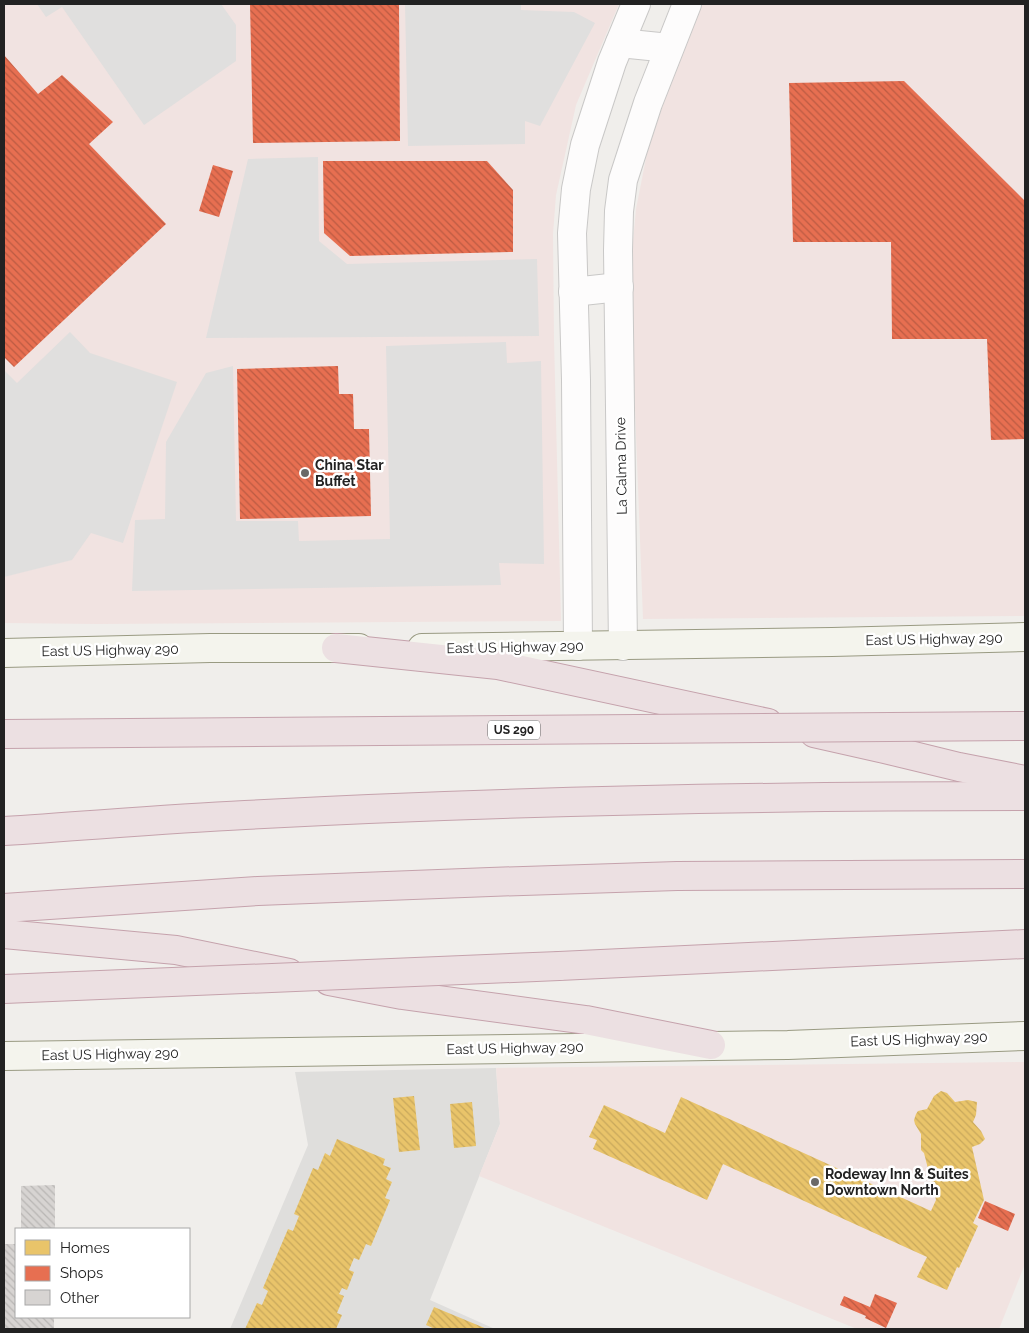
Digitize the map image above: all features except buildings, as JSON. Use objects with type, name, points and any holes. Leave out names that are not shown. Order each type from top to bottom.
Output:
[{"type":"highway","points":[[336,648],[498,665],[1025,780]]},
{"type":"highway","name":"US 290","points":[[4,734],[1025,726]]},
{"type":"highway","points":[[4,831],[245,815],[492,804],[677,798],[1025,796]]},
{"type":"highway","points":[[4,908],[258,891],[500,881],[677,876],[1025,874]]},
{"type":"highway","points":[[4,934],[176,950],[402,995],[586,1020],[711,1045]]},
{"type":"highway","points":[[4,989],[1025,944]]},
{"type":"main road","name":"East US Highway 290","points":[[4,653],[210,648],[623,646],[1025,637]]},
{"type":"main road","name":"East US Highway 290","points":[[4,1056],[788,1045],[1025,1036]]},
{"type":"street","points":[[578,646],[576,380],[572,234],[576,189],[585,145],[612,62],[636,4]]},
{"type":"street","name":"La Calma Drive","points":[[623,646],[619,211],[623,180],[648,103],[687,4]]},
{"type":"street","points":[[620,43],[669,48]]},
{"type":"street","points":[[573,292],[619,287]]},
{"type":"shaded area","points":[[4,4],[619,4],[576,105],[556,195],[553,234],[554,339],[561,621],[4,623]]},
{"type":"shaded area","points":[[37,4],[221,4],[236,25],[236,61],[144,125],[62,7],[46,17]]},
{"type":"shaded area","points":[[405,4],[521,4],[521,10],[574,12],[595,23],[540,126],[525,121],[525,144],[408,146]]},
{"type":"shaded area","points":[[700,4],[1025,4],[1025,616],[643,619],[630,275],[636,209],[649,143]]},
{"type":"shaded area","points":[[318,157],[319,241],[347,264],[537,259],[539,336],[206,338],[248,159]]},
{"type":"shaded area","points":[[70,332],[90,353],[177,382],[123,543],[91,533],[72,560],[4,577],[4,370],[17,383]]},
{"type":"shaded area","points":[[506,342],[507,363],[541,361],[544,564],[499,563],[501,585],[132,591],[135,520],[165,519],[166,442],[206,373],[233,366],[236,521],[298,521],[299,541],[390,539],[386,346]]},
{"type":"shaded area","points":[[1025,1062],[1025,1264],[999,1329],[857,1329],[479,1176],[500,1124],[496,1068]]},
{"type":"shaded area","points":[[496,1068],[500,1124],[430,1300],[495,1329],[230,1329],[308,1145],[295,1072]]},
{"type":"place","name":"China Star Buffet","points":[[305,473]]},
{"type":"place","name":"Rodeway Inn & Suites Downtown North","points":[[815,1182]]}]
